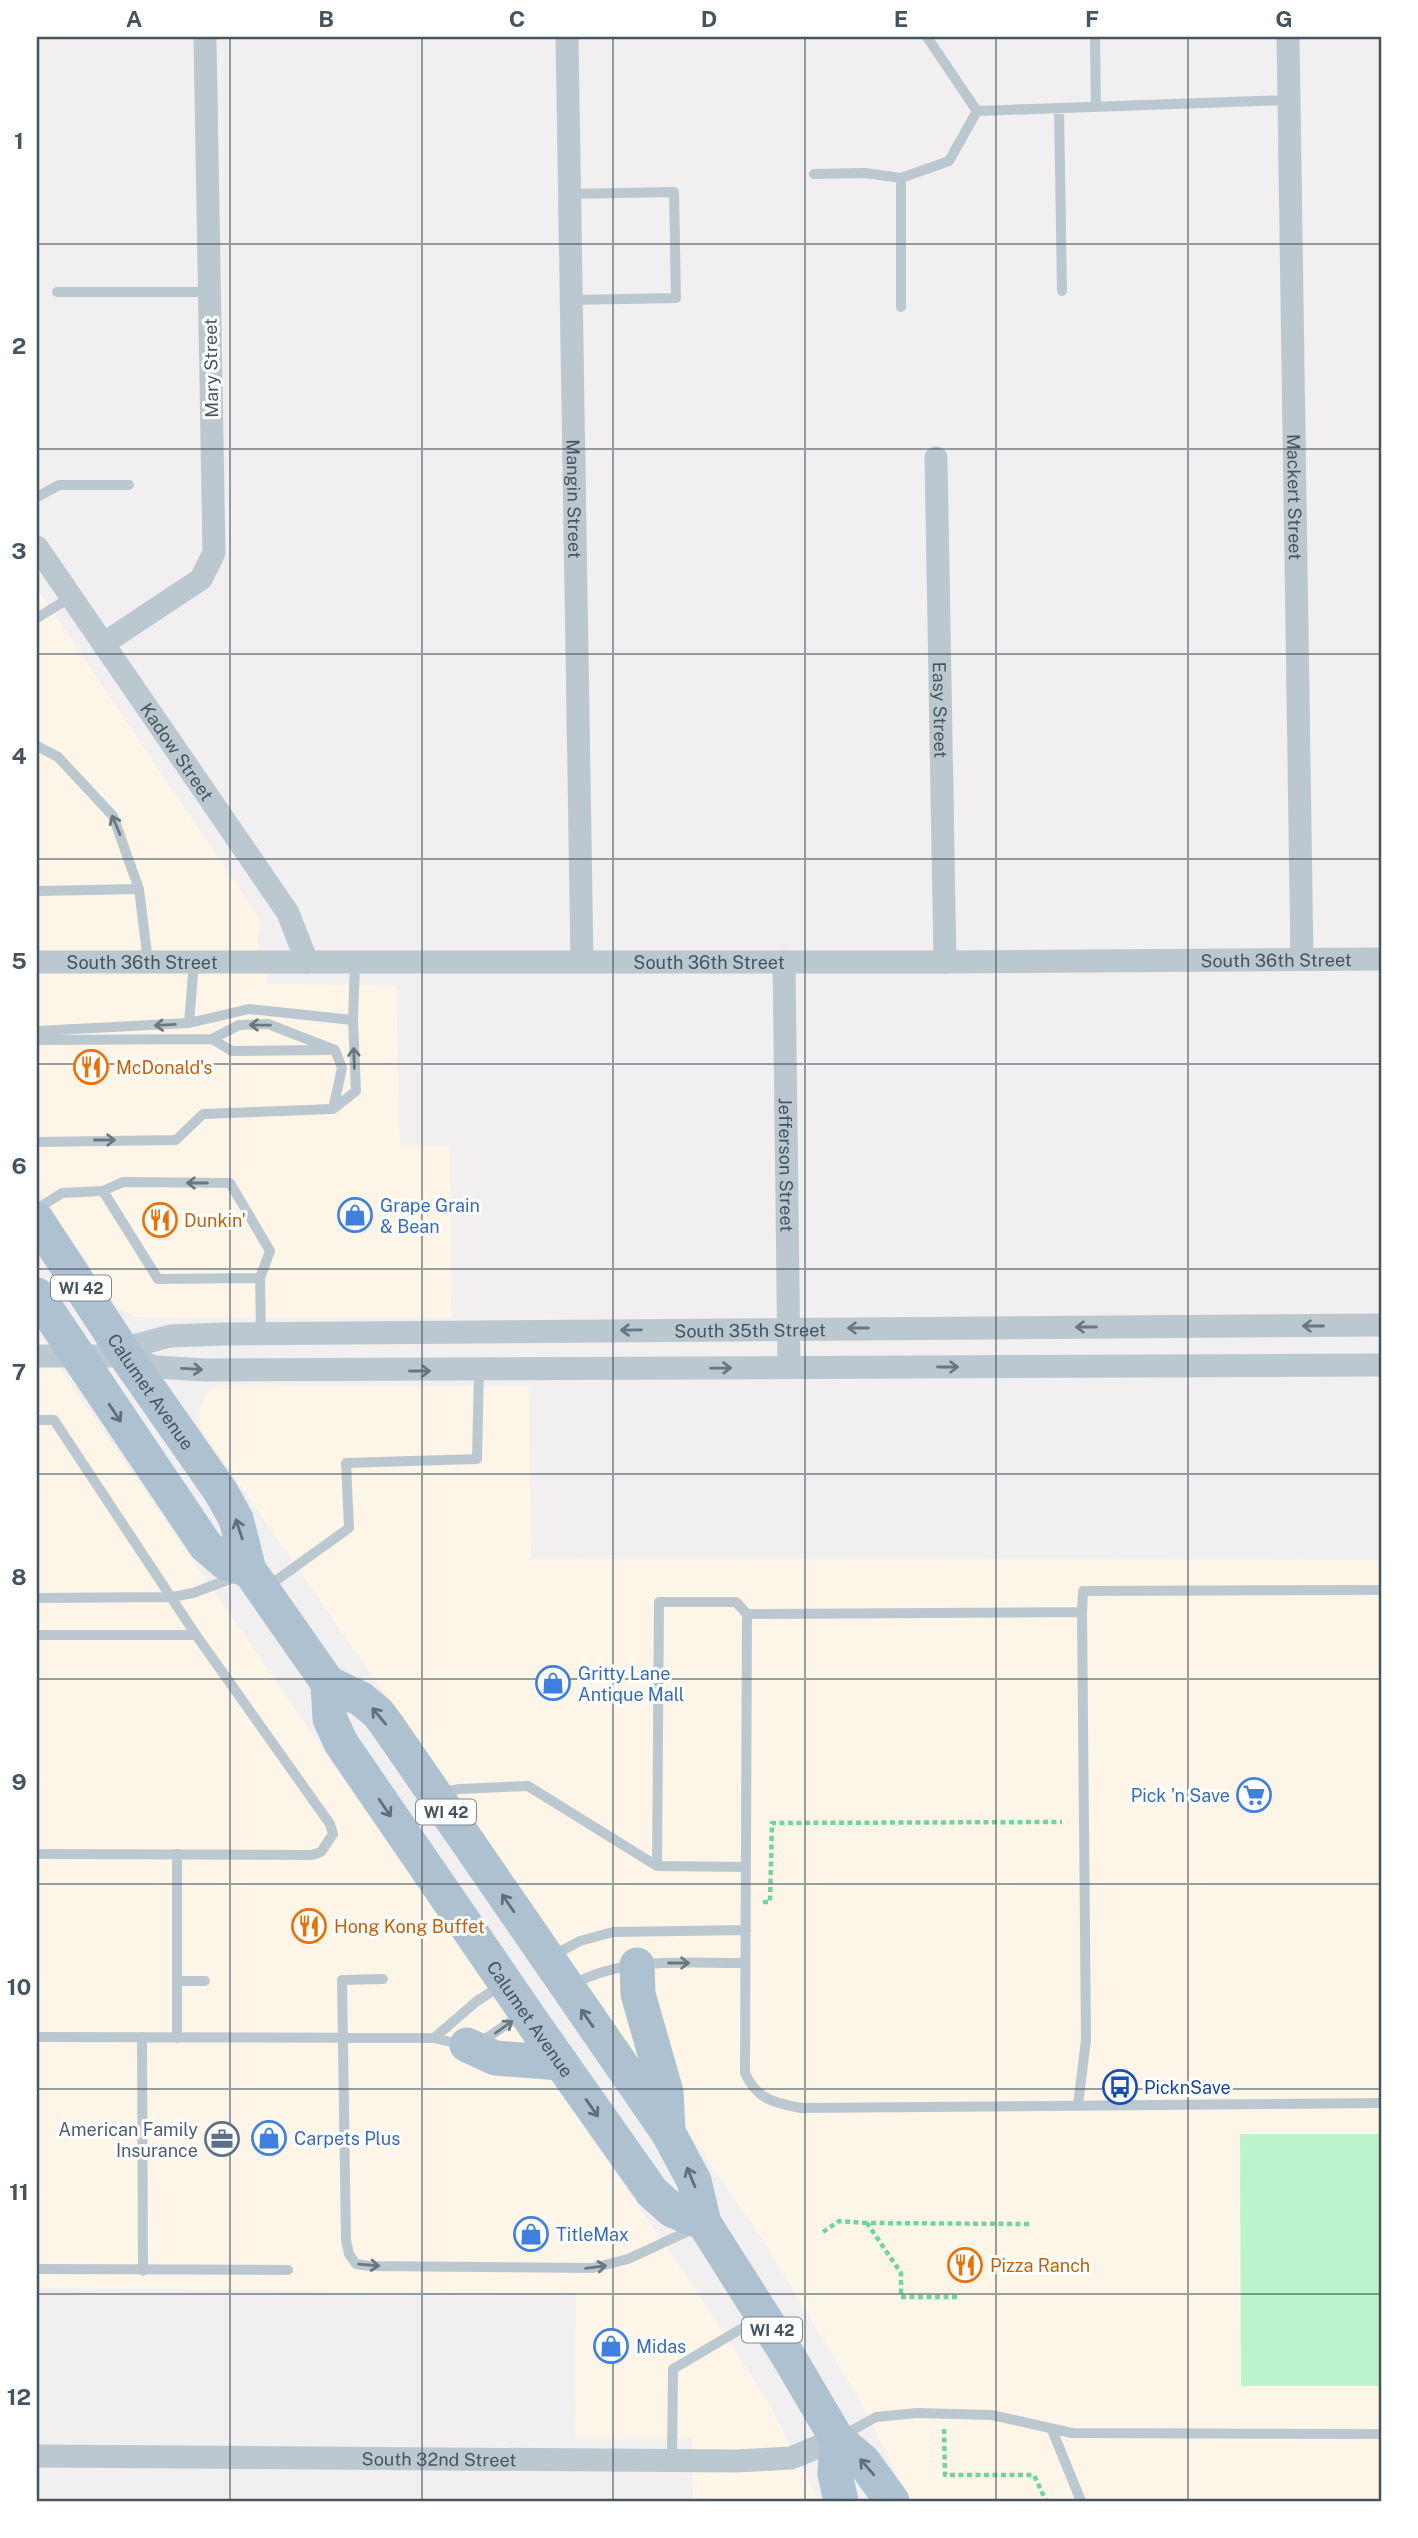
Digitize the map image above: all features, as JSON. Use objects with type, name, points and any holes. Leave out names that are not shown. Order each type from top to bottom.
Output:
[{"type":"main road","name":"Calumet Avenue","points":[[37,1220],[126,1356],[227,1501],[256,1580],[328,1683],[361,1699],[378,1713],[434,1794],[668,2134],[694,2181],[704,2223],[837,2438],[863,2461],[892,2501]]},
{"type":"main road","name":"WI 42","points":[[37,1295],[206,1546],[226,1563],[256,1580]]},
{"type":"main road","name":"Calumet Avenue","points":[[328,1683],[330,1719],[341,1744],[525,2012],[652,2192],[672,2210],[704,2223]]},
{"type":"main road","points":[[505,1983],[547,1959]]},
{"type":"main road","points":[[637,1965],[638,1994],[666,2092],[668,2134]]},
{"type":"main road","points":[[525,2012],[566,1988]]},
{"type":"main road","points":[[450,2041],[495,2058],[561,2063]]},
{"type":"main road","points":[[837,2438],[835,2474],[841,2501]]},
{"type":"street","name":"Mary Street","points":[[103,644],[201,579],[214,553],[205,37]]},
{"type":"street","name":"Mangin Street","points":[[567,37],[582,961]]},
{"type":"street","name":"Mackert Street","points":[[1288,37],[1301,959]]},
{"type":"street","name":"Easy Street","points":[[936,458],[945,962]]},
{"type":"street","name":"Kadow Street","points":[[37,547],[288,913],[307,962]]},
{"type":"street","name":"South 36th Street","points":[[37,962],[1381,959]]},
{"type":"street","name":"Jefferson Street","points":[[784,962],[789,1367]]},
{"type":"street","name":"South 35th Street","points":[[126,1356],[137,1345],[170,1336],[789,1328],[1381,1325]]},
{"type":"street","name":"South 35th Street","points":[[37,1356],[126,1356],[155,1367],[206,1370],[1381,1365]]},
{"type":"street","name":"South 32nd Street","points":[[37,2456],[737,2461],[791,2458],[837,2438]]},
{"type":"lane","points":[[927,37],[977,111]]},
{"type":"lane","points":[[1095,37],[1096,107]]},
{"type":"lane","points":[[977,111],[1289,100]]},
{"type":"lane","points":[[1059,108],[1062,291]]},
{"type":"lane","points":[[814,174],[865,173],[901,178],[949,161],[977,111]]},
{"type":"lane","points":[[901,178],[901,307]]},
{"type":"lane","points":[[569,194],[674,192],[677,298],[571,300]]},
{"type":"lane","points":[[57,292],[209,292]]},
{"type":"lane","points":[[37,497],[59,485],[129,485]]},
{"type":"lane","points":[[37,618],[71,597]]},
{"type":"lane","points":[[37,746],[58,757],[113,817],[139,889],[148,962]]},
{"type":"lane","points":[[37,891],[139,889]]},
{"type":"lane","points":[[189,1023],[194,962]]},
{"type":"lane","points":[[37,1142],[176,1140],[203,1114],[333,1109],[356,1091],[353,1020],[355,962]]},
{"type":"lane","points":[[37,1031],[189,1023],[249,1009],[353,1020]]},
{"type":"lane","points":[[37,1040],[212,1039],[239,1025],[268,1024],[335,1050],[342,1068],[333,1109]]},
{"type":"lane","points":[[212,1039],[232,1051],[335,1050]]},
{"type":"lane","points":[[37,1209],[62,1193],[103,1191],[123,1182],[230,1183],[271,1251],[260,1278],[261,1334]]},
{"type":"lane","points":[[103,1191],[158,1279],[260,1278]]},
{"type":"lane","points":[[37,1598],[172,1597],[219,1584],[256,1580],[349,1528],[346,1463],[477,1459],[478,1370]]},
{"type":"lane","points":[[37,1420],[54,1420],[196,1635],[330,1824],[333,1834],[321,1852],[312,1856],[37,1854]]},
{"type":"lane","points":[[1078,2105],[1086,2040],[1083,1591],[1381,1590]]},
{"type":"lane","points":[[657,1866],[659,1602],[736,1602],[747,1614],[745,2073],[751,2086],[773,2103],[801,2108],[1381,2103]]},
{"type":"lane","points":[[747,1614],[1082,1612]]},
{"type":"lane","points":[[37,1635],[196,1635]]},
{"type":"lane","points":[[434,1794],[459,1789],[528,1786],[657,1866],[746,1867]]},
{"type":"lane","points":[[177,1854],[177,2038]]},
{"type":"lane","points":[[547,1959],[580,1941],[613,1932],[746,1930]]},
{"type":"lane","points":[[566,1988],[595,1973],[637,1965],[745,1963]]},
{"type":"lane","points":[[383,1979],[342,1980],[346,2248],[352,2260],[362,2266],[593,2268],[615,2264],[641,2254],[704,2223]]},
{"type":"lane","points":[[177,1981],[205,1981]]},
{"type":"lane","points":[[450,2041],[477,2001],[505,1983]]},
{"type":"lane","points":[[37,2037],[483,2041],[525,2012]]},
{"type":"lane","points":[[142,2037],[143,2270]]},
{"type":"lane","points":[[37,2269],[288,2270]]},
{"type":"lane","points":[[672,2460],[673,2369],[763,2316]]},
{"type":"lane","points":[[837,2438],[885,2414],[944,2413],[976,2413],[1010,2418],[1052,2430],[1086,2434],[1381,2434]]},
{"type":"lane","points":[[1052,2430],[1081,2501]]},
{"type":"path","points":[[763,1902],[770,1902],[772,1823],[1062,1822]]},
{"type":"path","points":[[823,2232],[839,2221],[1030,2224]]},
{"type":"path","points":[[867,2223],[901,2273],[901,2297],[957,2297]]},
{"type":"path","points":[[944,2413],[945,2475],[1034,2475],[1046,2501]]},
{"type":"shaded area","points":[[37,589],[259,918],[257,939],[268,984],[396,985],[400,1145],[450,1146],[451,1317],[137,1317],[125,1312],[112,1301],[37,1189]]},
{"type":"shaded area","points":[[37,1335],[692,2284],[768,2402],[819,2501],[693,2501],[692,2439],[575,2439],[576,2293],[37,2288]]},
{"type":"shaded area","points":[[213,1387],[529,1387],[531,1559],[1381,1560],[1381,2501],[911,2501],[853,2389],[766,2245],[200,1427],[198,1416],[205,1396]]},
{"type":"green space","points":[[1240,2134],[1381,2134],[1381,2386],[1241,2386]]},
{"type":"place","name":"McDonald's","points":[[91,1067]]},
{"type":"place","name":"Grape Grain & Bean","points":[[355,1215]]},
{"type":"place","name":"Dunkin'","points":[[160,1220]]},
{"type":"place","name":"Gritty Lane Antique Mall","points":[[553,1683]]},
{"type":"place","name":"Pick 'n Save","points":[[1254,1795]]},
{"type":"place","name":"Hong Kong Buffet","points":[[309,1926]]},
{"type":"place","name":"PicknSave","points":[[1120,2087]]},
{"type":"place","name":"Carpets Plus","points":[[269,2138]]},
{"type":"place","name":"American Family Insurance","points":[[222,2139]]},
{"type":"place","name":"TitleMax","points":[[531,2234]]},
{"type":"place","name":"Pizza Ranch","points":[[965,2265]]},
{"type":"place","name":"Midas","points":[[611,2346]]}]
